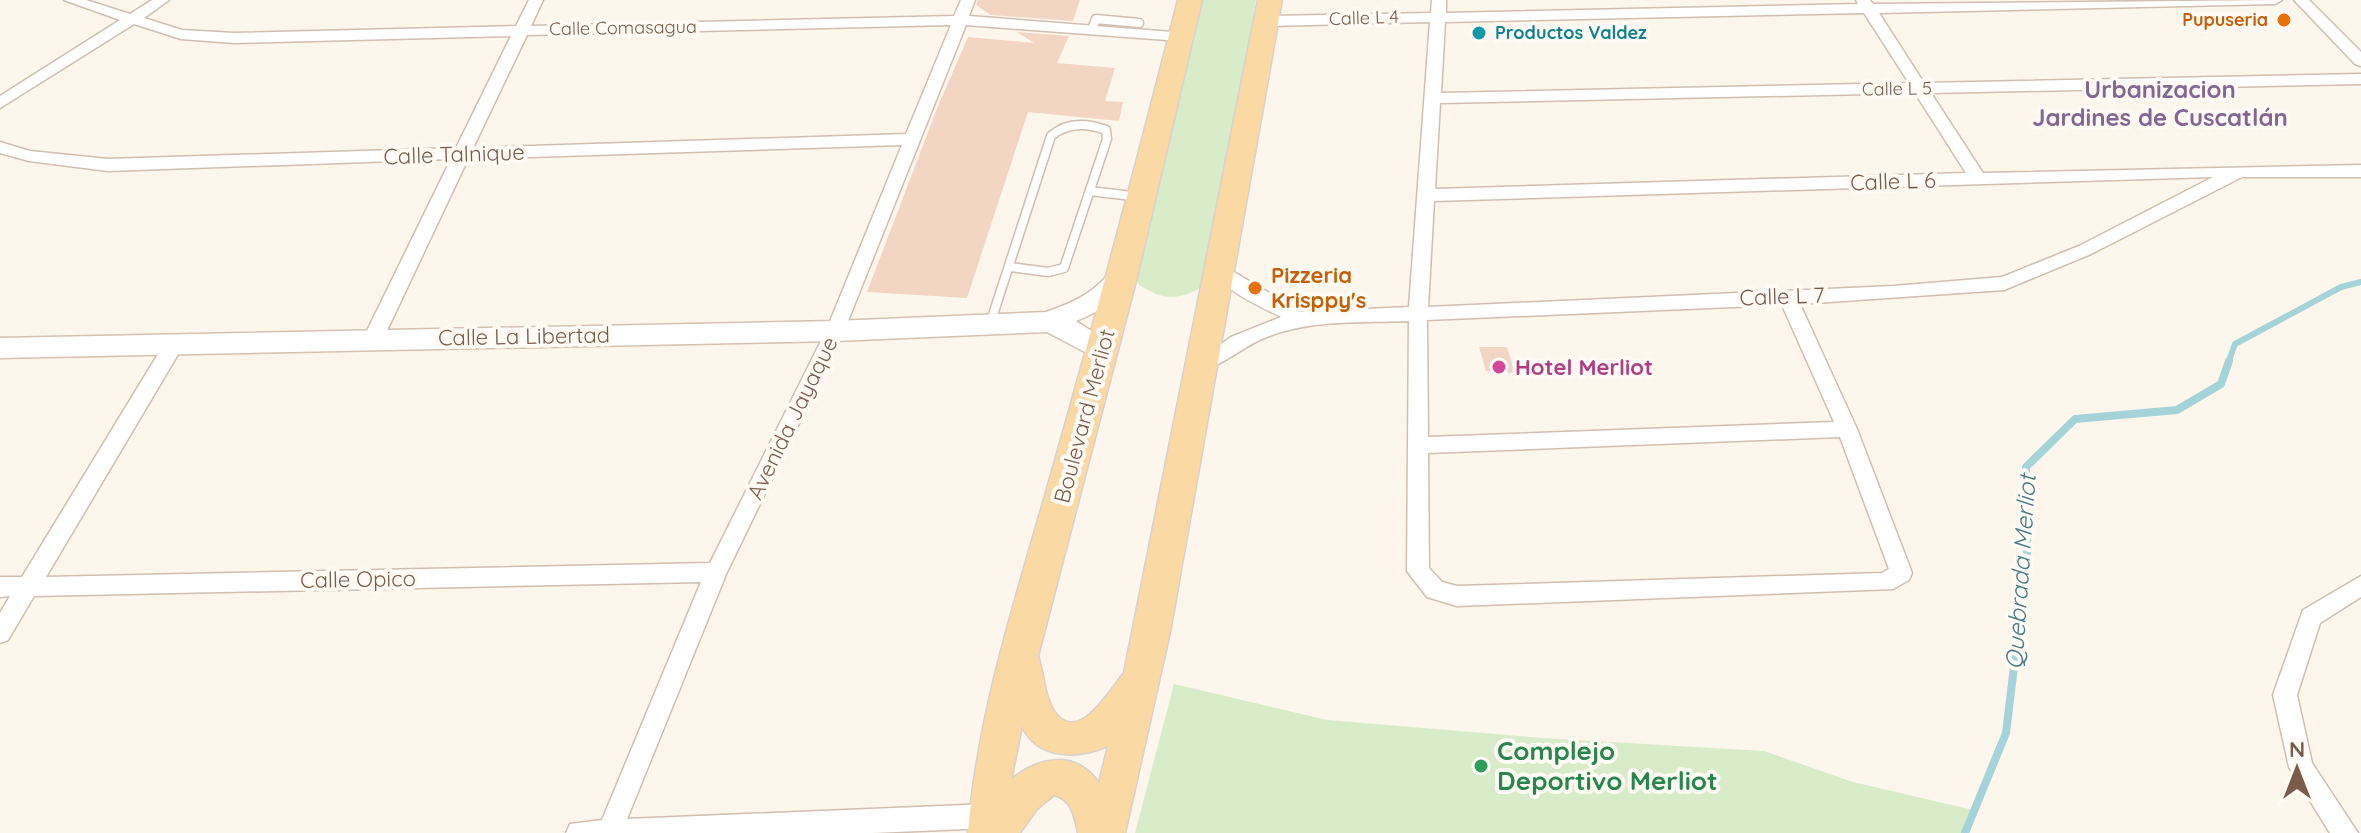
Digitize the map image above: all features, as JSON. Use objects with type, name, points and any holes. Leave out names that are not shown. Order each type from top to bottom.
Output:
[{"type":"main road","name":"Boulevard Merliot","points":[[992,827],[992,772],[1122,277],[1190,0]]},
{"type":"main road","points":[[1105,833],[1143,676],[1269,10]]},
{"type":"main road","points":[[1020,658],[1038,721],[1047,731],[1064,738],[1080,739],[1096,734],[1123,706],[1143,676]]},
{"type":"main road","points":[[992,827],[1028,789],[1057,778],[1070,780],[1088,794],[1098,833]]},
{"type":"street","name":"Calle Comasagua","points":[[71,0],[181,34],[234,38],[959,20],[1180,36]]},
{"type":"street","points":[[0,103],[162,0]]},
{"type":"street","points":[[373,339],[536,0]]},
{"type":"street","name":"Avenida Jayaque","points":[[609,832],[716,572],[835,331],[968,0]]},
{"type":"street","name":"Calle L 4","points":[[1269,10],[2275,0]]},
{"type":"street","points":[[2301,0],[2361,61]]},
{"type":"street","points":[[1865,4],[1978,179]]},
{"type":"street","points":[[1439,8],[1418,313],[1417,445],[1418,571],[1435,590],[1457,596],[1885,582],[1901,573],[1847,429],[1787,296]]},
{"type":"street","name":"Calle L 5","points":[[1434,98],[2361,79]]},
{"type":"street","name":"Calle Talnique","points":[[0,147],[29,156],[108,165],[910,139]]},
{"type":"street","name":"Calle L 6","points":[[1425,195],[2239,171],[2361,171]]},
{"type":"street","name":"Calle L 7","points":[[1204,364],[1231,343],[1256,330],[1299,319],[1946,290],[2004,283],[2085,250],[2239,171]]},
{"type":"street","points":[[1222,271],[1244,289],[1299,319]]},
{"type":"street","name":"Calle La Libertad","points":[[0,348],[835,331],[1048,322],[1101,297],[1122,277]]},
{"type":"street","name":"Calle La Libertad","points":[[1048,322],[1080,334],[1102,351]]},
{"type":"street","points":[[0,633],[173,346]]},
{"type":"street","points":[[1417,445],[1847,429]]},
{"type":"street","name":"Calle Opico","points":[[0,587],[716,572]]},
{"type":"street","points":[[2345,833],[2301,767],[2285,695],[2311,617],[2361,585]]},
{"type":"street","points":[[579,833],[992,827]]},
{"type":"lane","points":[[1092,29],[1096,19],[1139,23]]},
{"type":"lane","points":[[990,324],[1051,136],[1058,128],[1099,127],[1108,133],[1064,268],[1048,272],[1011,267]]},
{"type":"lane","points":[[1090,191],[1141,197]]},
{"type":"green space","points":[[1203,0],[1256,0],[1209,283],[1181,296],[1165,297],[1138,284],[1134,270]]},
{"type":"green space","name":"Complejo Deportivo Merliot","points":[[1174,684],[1327,720],[1543,738],[1764,751],[1853,782],[1973,810],[1965,833],[1135,833]]},
{"type":"building","points":[[978,0],[1080,0],[1073,21],[991,15],[976,5]]},
{"type":"building","points":[[1017,32],[1069,36],[1057,63],[1115,68],[1105,101],[1123,102],[1119,121],[1028,112],[967,298],[867,292],[938,106],[968,37],[1034,43]]},
{"type":"building","name":"Hotel Merliot","points":[[1479,347],[1507,347],[1515,373],[1486,371]]},
{"type":"waterway","name":"Quebrada Merliot","points":[[2228,363],[2235,344],[2341,287],[2361,282]]},
{"type":"waterway","name":"Quebrada Merliot","points":[[1965,833],[2006,733],[2027,559],[2026,467],[2075,419],[2177,410],[2221,384],[2229,361]]},
{"type":"place","name":"Pupuseria","points":[[2284,20]]},
{"type":"place","name":"Productos Valdez","points":[[1479,33]]},
{"type":"place","name":"Pizzeria Krisppy's","points":[[1255,288]]},
{"type":"place","name":"Hotel Merliot","points":[[1499,367]]},
{"type":"place","name":"Complejo Deportivo Merliot","points":[[1481,766]]},
{"type":"district","name":"Urbanizacion Jardines de Cuscatlán","points":[[2160,104]]}]
